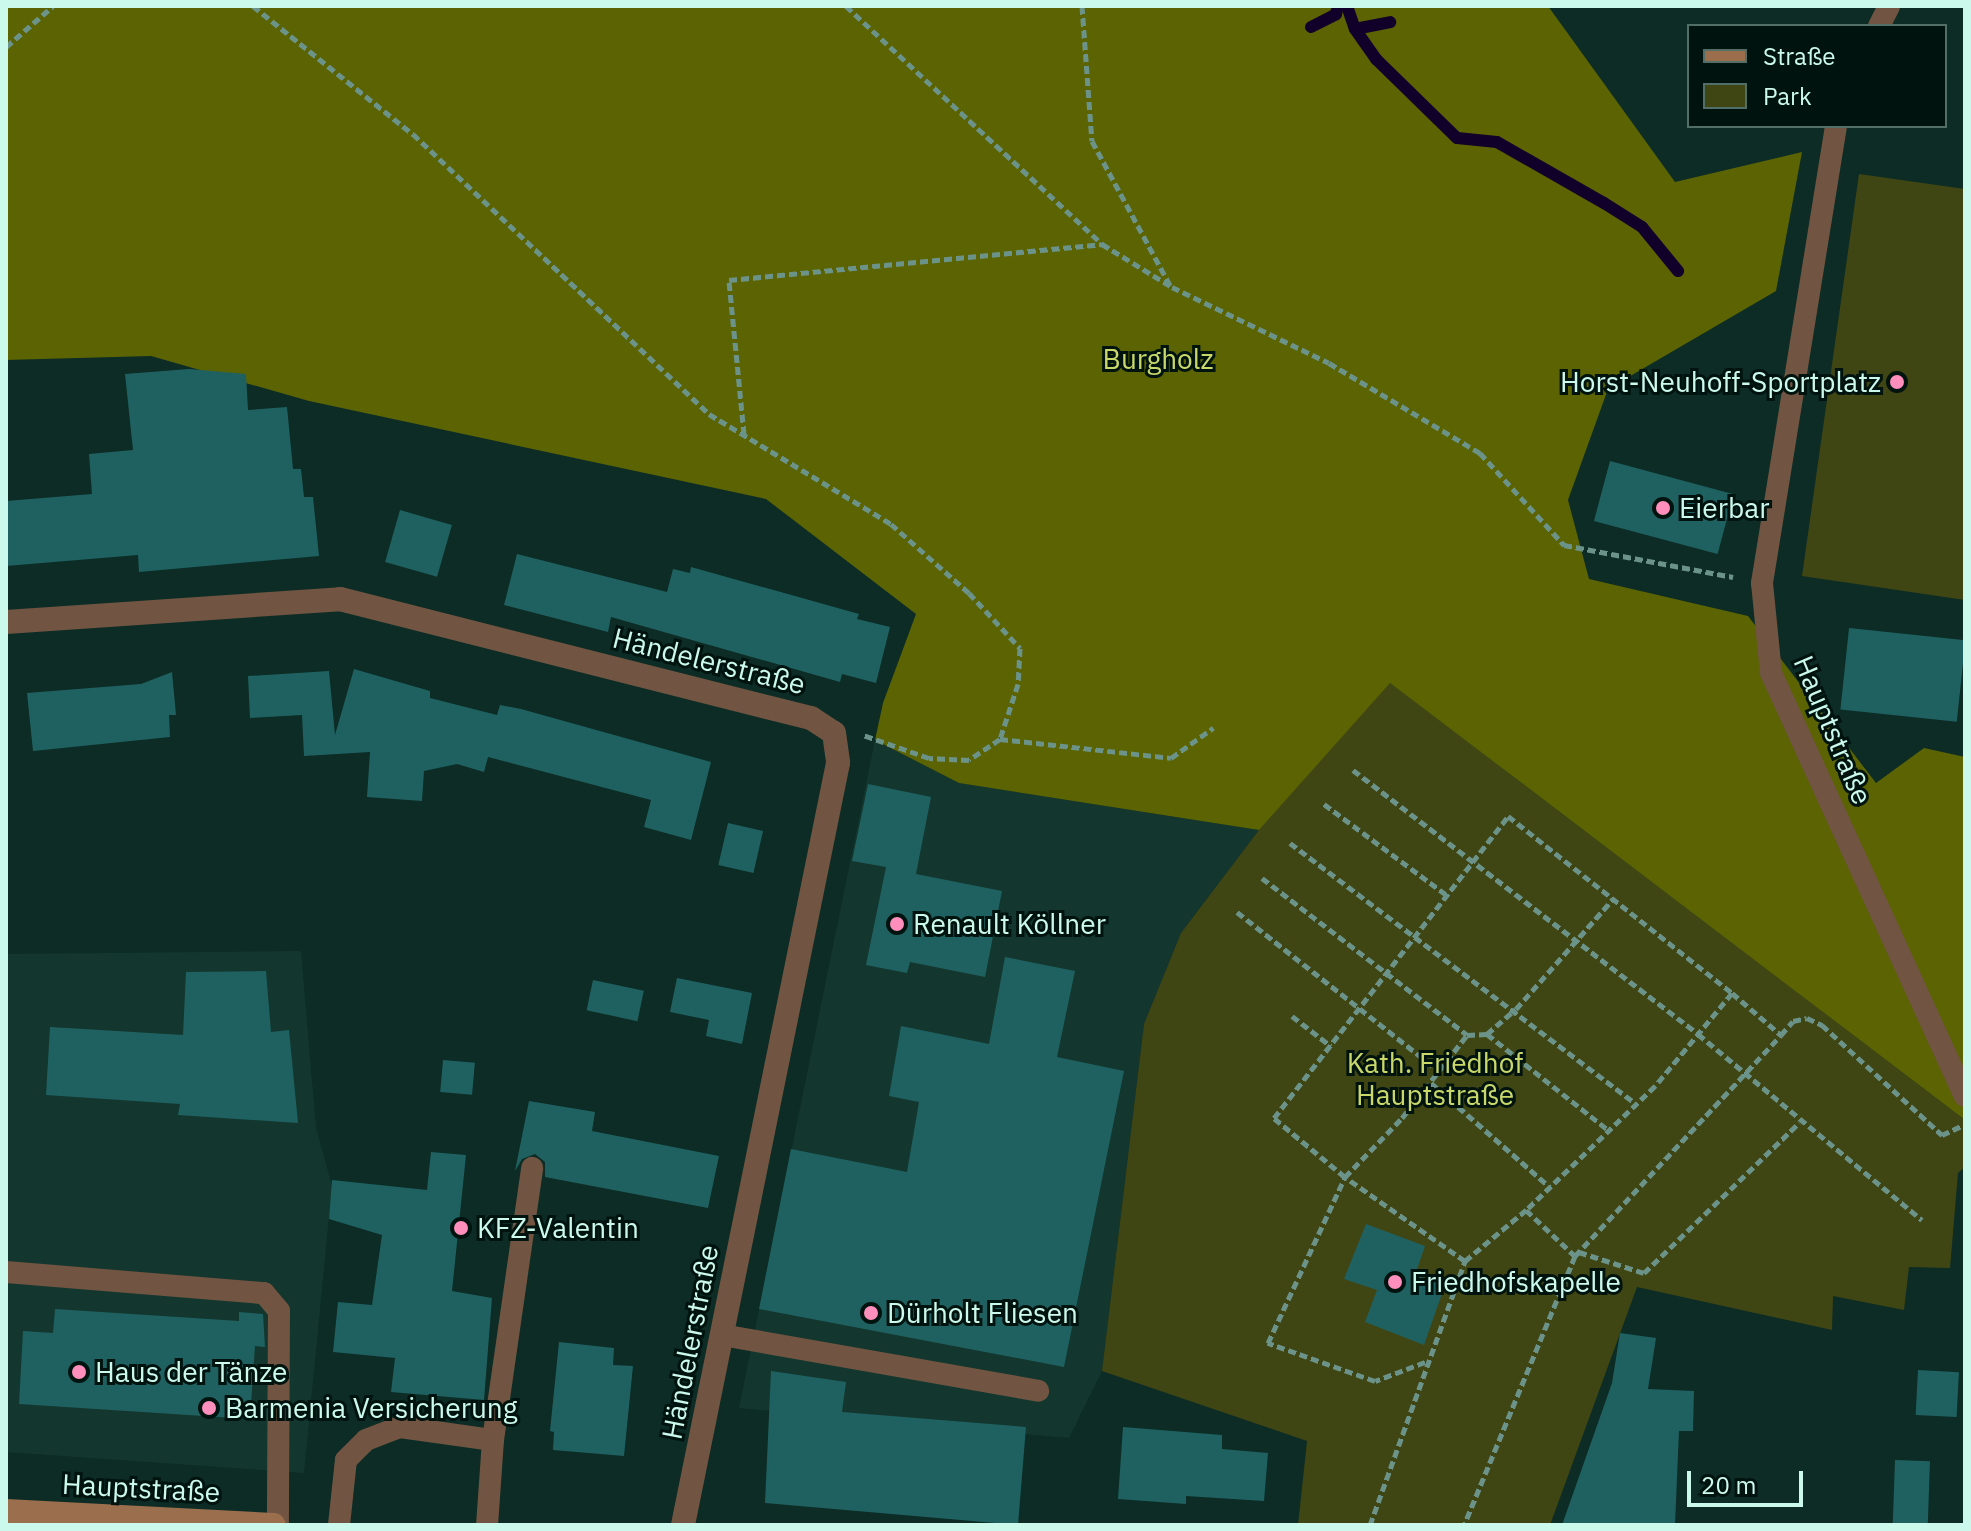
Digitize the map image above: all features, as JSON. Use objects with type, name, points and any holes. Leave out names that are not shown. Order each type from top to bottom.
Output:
[{"type":"main road","name":"Hauptstraße","points":[[6,1511],[34,1519],[276,1525]]},
{"type":"street","name":"Händelerstraße","points":[[6,622],[340,599],[811,718],[834,733],[838,763],[683,1525]]},
{"type":"lane","points":[[1880,24],[1889,6]]},
{"type":"lane","name":"Hauptstraße","points":[[1836,128],[1762,583],[1771,673],[1965,1096]]},
{"type":"lane","points":[[487,1525],[493,1440],[532,1168]]},
{"type":"lane","points":[[6,1272],[264,1293],[279,1311],[276,1525]]},
{"type":"lane","points":[[722,1335],[1038,1391]]},
{"type":"lane","points":[[339,1525],[346,1460],[366,1440],[400,1427],[493,1440]]},
{"type":"path","points":[[6,47],[53,6]]},
{"type":"path","points":[[253,6],[413,134],[709,414],[891,524],[969,593],[1020,648],[1018,684],[1000,739],[969,760],[952,762],[874,735],[834,733]]},
{"type":"path","points":[[846,6],[1102,244],[1172,287],[1329,363],[1480,453],[1564,545],[1762,583]]},
{"type":"path","points":[[1082,6],[1092,141],[1172,287]]},
{"type":"path","points":[[744,435],[729,280],[1102,244]]},
{"type":"path","points":[[1000,739],[1171,758],[1213,728]]},
{"type":"path","points":[[1353,770],[1698,1034],[1799,1123],[1922,1220]]},
{"type":"path","points":[[1324,804],[1445,894]]},
{"type":"path","points":[[1465,1261],[1345,1177],[1274,1118],[1508,816],[1781,1035]]},
{"type":"path","points":[[1290,843],[1516,1009],[1635,1103]]},
{"type":"path","points":[[1262,878],[1467,1035],[1487,1034],[1516,1009],[1613,899]]},
{"type":"path","points":[[1237,912],[1440,1072]]},
{"type":"path","points":[[1370,1525],[1426,1362],[1465,1261],[1526,1210],[1635,1103],[1732,993]]},
{"type":"path","points":[[1292,1016],[1331,1046]]},
{"type":"path","points":[[1464,1525],[1577,1254],[1793,1021],[1807,1018],[1822,1025],[1942,1135],[1965,1124]]},
{"type":"path","points":[[1487,1034],[1608,1130]]},
{"type":"path","points":[[1426,1362],[1375,1381],[1268,1343],[1345,1177],[1431,1083],[1467,1035]]},
{"type":"path","points":[[1431,1083],[1550,1187]]},
{"type":"path","points":[[1526,1210],[1577,1254],[1644,1273],[1799,1123]]},
{"type":"shaded area","points":[[875,740],[959,783],[1259,830],[1181,933],[1144,1024],[1102,1371],[1069,1438],[739,1408]]},
{"type":"shaded area","points":[[301,951],[316,1128],[332,1186],[304,1473],[6,1452],[6,954]]},
{"type":"green space","name":"Burgholz","points":[[6,6],[1548,6],[1675,182],[1802,152],[1776,291],[1608,389],[1568,500],[1589,579],[1748,616],[1876,783],[1924,748],[1965,757],[1965,1120],[1390,683],[1259,830],[959,783],[875,740],[883,703],[916,614],[766,499],[309,401],[151,356],[6,360]]},
{"type":"green space","name":"Horst-Neuhoff-Sportplatz","points":[[1859,174],[1965,189],[1965,600],[1802,576]]},
{"type":"green space","name":"Kath. Friedhof Hauptstraße","points":[[1389,682],[1965,1120],[1965,1167],[1958,1173],[1950,1268],[1909,1267],[1904,1310],[1833,1296],[1832,1330],[1637,1287],[1550,1525],[1298,1525],[1307,1441],[1102,1371],[1144,1024],[1181,933],[1259,830]]},
{"type":"building","points":[[189,369],[246,374],[248,410],[287,407],[293,469],[301,469],[304,497],[313,497],[319,556],[139,572],[138,555],[6,566],[6,501],[92,494],[89,454],[133,450],[125,374]]},
{"type":"building","name":"Eierbar","points":[[1610,461],[1734,494],[1718,554],[1594,521]]},
{"type":"building","points":[[400,510],[452,525],[437,577],[385,562]]},
{"type":"building","points":[[517,554],[667,592],[673,569],[690,573],[691,567],[859,614],[857,619],[890,627],[876,683],[842,674],[840,682],[611,617],[608,632],[504,605]]},
{"type":"building","points":[[1849,628],[1965,640],[1957,722],[1840,710]]},
{"type":"building","points":[[354,669],[430,691],[430,698],[497,715],[500,705],[521,709],[711,762],[691,840],[644,827],[651,800],[488,757],[484,772],[457,764],[424,771],[422,801],[367,797],[370,752],[304,756],[302,715],[250,718],[248,676],[329,671],[335,735]]},
{"type":"building","points":[[172,672],[176,715],[169,715],[170,737],[33,751],[27,693],[141,684]]},
{"type":"building","points":[[868,784],[931,797],[916,874],[1002,891],[985,977],[910,962],[907,973],[866,965],[886,867],[852,861]]},
{"type":"building","points":[[728,823],[763,831],[753,873],[718,865]]},
{"type":"building","points":[[1005,957],[1075,971],[1057,1057],[1124,1071],[1064,1367],[759,1309],[791,1149],[907,1172],[919,1102],[889,1096],[901,1026],[989,1044]]},
{"type":"building","points":[[266,971],[271,1032],[289,1030],[298,1123],[178,1115],[180,1104],[46,1095],[50,1027],[183,1035],[186,972]]},
{"type":"building","points":[[677,978],[752,993],[742,1044],[706,1036],[709,1020],[670,1012]]},
{"type":"building","points":[[593,980],[644,991],[637,1021],[587,1010]]},
{"type":"building","points":[[443,1060],[475,1063],[472,1095],[440,1092]]},
{"type":"building","points":[[529,1101],[595,1112],[592,1131],[719,1156],[708,1208],[545,1177],[545,1162],[535,1154],[522,1159],[515,1171]]},
{"type":"building","points":[[431,1152],[466,1155],[452,1291],[492,1298],[484,1400],[391,1392],[395,1358],[333,1352],[338,1302],[372,1305],[382,1235],[329,1219],[332,1180],[427,1190]]},
{"type":"building","name":"Friedhofskapelle","points":[[1366,1224],[1425,1246],[1415,1275],[1445,1285],[1424,1345],[1365,1322],[1377,1290],[1344,1279]]},
{"type":"building","points":[[55,1309],[239,1321],[239,1312],[263,1314],[265,1347],[255,1346],[250,1419],[19,1404],[23,1331],[53,1333]]},
{"type":"building","points":[[1620,1333],[1656,1338],[1648,1389],[1694,1391],[1693,1431],[1679,1431],[1675,1525],[1562,1525],[1612,1383]]},
{"type":"building","points":[[559,1342],[614,1348],[613,1365],[633,1366],[624,1456],[553,1450],[554,1432],[550,1431]]},
{"type":"building","points":[[1918,1370],[1959,1372],[1957,1417],[1916,1415]]},
{"type":"building","points":[[771,1371],[846,1382],[842,1412],[1026,1427],[1018,1525],[765,1503]]},
{"type":"building","points":[[1123,1427],[1222,1435],[1222,1449],[1268,1453],[1264,1501],[1186,1496],[1186,1504],[1118,1499]]},
{"type":"building","points":[[1895,1460],[1930,1461],[1928,1525],[1893,1525]]},
{"type":"waterway","points":[[1311,27],[1336,14],[1338,6]]},
{"type":"waterway","points":[[1347,6],[1355,29],[1376,59],[1457,138],[1497,142],[1604,203],[1642,227],[1678,271]]},
{"type":"waterway","points":[[1355,29],[1390,22]]},
{"type":"place","name":"Horst-Neuhoff-Sportplatz","points":[[1897,382]]},
{"type":"place","name":"Eierbar","points":[[1663,508]]},
{"type":"place","name":"Renault Köllner","points":[[897,924]]},
{"type":"place","name":"KFZ-Valentin","points":[[461,1228]]},
{"type":"place","name":"Friedhofskapelle","points":[[1395,1282]]},
{"type":"place","name":"Dürholt Fliesen","points":[[871,1313]]},
{"type":"place","name":"Haus der Tänze","points":[[79,1372]]},
{"type":"place","name":"Barmenia Versicherung","points":[[209,1408]]}]
